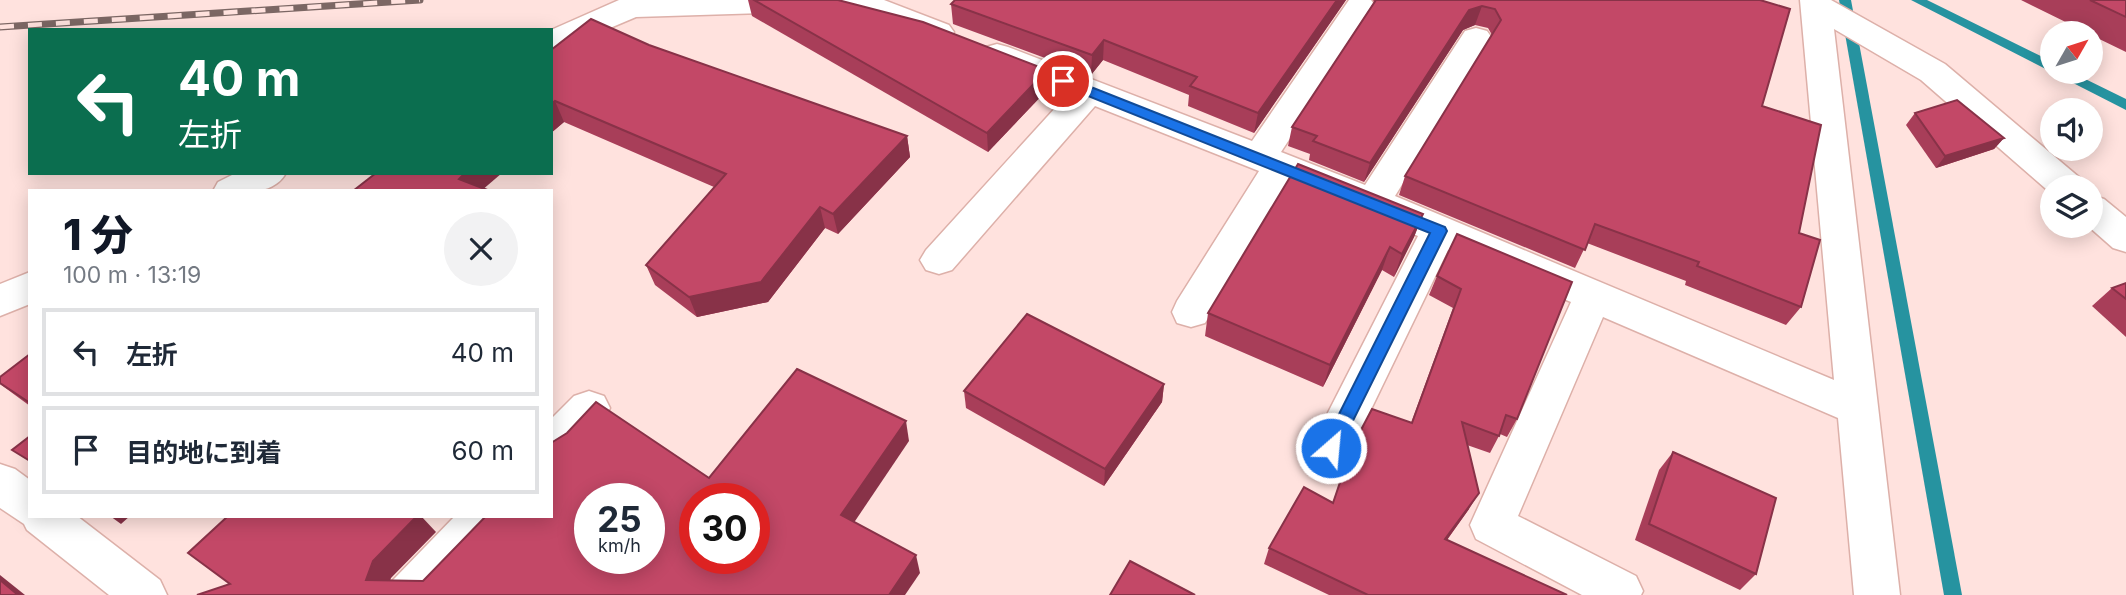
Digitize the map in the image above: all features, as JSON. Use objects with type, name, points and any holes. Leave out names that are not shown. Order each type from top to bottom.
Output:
[{"type":"street","points":[[553,42],[639,4],[854,0],[1373,202],[1858,408]]},
{"type":"street","points":[[1816,2],[1933,72],[2053,175]]},
{"type":"street","points":[[1816,2],[1877,595]]},
{"type":"street","points":[[1191,312],[1270,162],[1360,7]]},
{"type":"street","points":[[1373,202],[1476,38]]},
{"type":"street","points":[[939,260],[1089,91]]},
{"type":"street","points":[[235,189],[264,175]]},
{"type":"street","points":[[2103,218],[2126,238]]},
{"type":"street","points":[[1331,448],[1439,231]]},
{"type":"street","points":[[0,301],[28,288]]},
{"type":"street","points":[[1593,296],[1492,525],[1620,591]]},
{"type":"street","points":[[553,446],[589,408]]},
{"type":"street","points":[[0,482],[28,504]]},
{"type":"street","points":[[45,518],[134,593]]},
{"type":"street","points":[[409,595],[483,518]]},
{"type":"building","points":[[754,0],[838,0],[923,22],[1047,70],[987,133]]},
{"type":"building","points":[[955,0],[1337,0],[1258,113],[1190,86],[1197,77],[1104,40],[1092,55],[951,4]]},
{"type":"building","points":[[1376,0],[1760,0],[1790,9],[1762,106],[1821,125],[1799,233],[1820,240],[1801,307],[1697,266],[1699,262],[1595,224],[1585,250],[1405,176],[1501,20],[1495,9],[1482,6],[1469,10],[1370,163],[1313,141],[1317,136],[1292,127]]},
{"type":"building","points":[[2090,0],[2126,0],[2126,17]]},
{"type":"building","points":[[591,19],[649,45],[907,136],[833,214],[820,207],[761,282],[689,297],[646,265],[726,174],[555,101],[553,102],[553,48]]},
{"type":"building","points":[[1957,100],[2004,138],[1945,156],[1915,113]]},
{"type":"building","points":[[1298,164],[1423,214],[1402,254],[1390,247],[1330,365],[1208,313]]},
{"type":"building","points":[[373,175],[463,175],[459,179],[485,189],[356,189]]},
{"type":"building","points":[[1457,234],[1572,282],[1517,419],[1506,415],[1499,436],[1462,422],[1479,493],[1445,539],[1567,595],[1368,595],[1269,548],[1304,487],[1333,503],[1352,447],[1372,409],[1412,423],[1461,289],[1437,276]]},
{"type":"building","points":[[2126,283],[2126,299],[2112,288]]},
{"type":"building","points":[[1027,314],[1164,384],[1105,469],[964,391]]},
{"type":"building","points":[[28,356],[28,402],[0,383],[0,377]]},
{"type":"building","points":[[797,369],[906,421],[841,515],[916,555],[889,595],[197,595],[230,584],[188,553],[226,518],[415,518],[373,561],[366,580],[423,581],[484,518],[553,518],[553,442],[567,433],[596,402],[709,478]]},
{"type":"building","points":[[28,438],[28,460],[12,450]]},
{"type":"building","points":[[1673,452],[1776,498],[1756,574],[1649,524]]},
{"type":"building","points":[[1130,561],[1195,595],[1110,595]]},
{"type":"building","points":[[0,580],[18,595],[0,595]]},
{"type":"waterway","points":[[1845,0],[1953,595]]},
{"type":"waterway","points":[[1917,0],[2040,62]]},
{"type":"waterway","points":[[2084,84],[2126,105]]},
{"type":"railway","points":[[0,27],[420,0]]},
{"type":"route","points":[[1063,81],[1373,202],[1439,231],[1331,448]]}]
